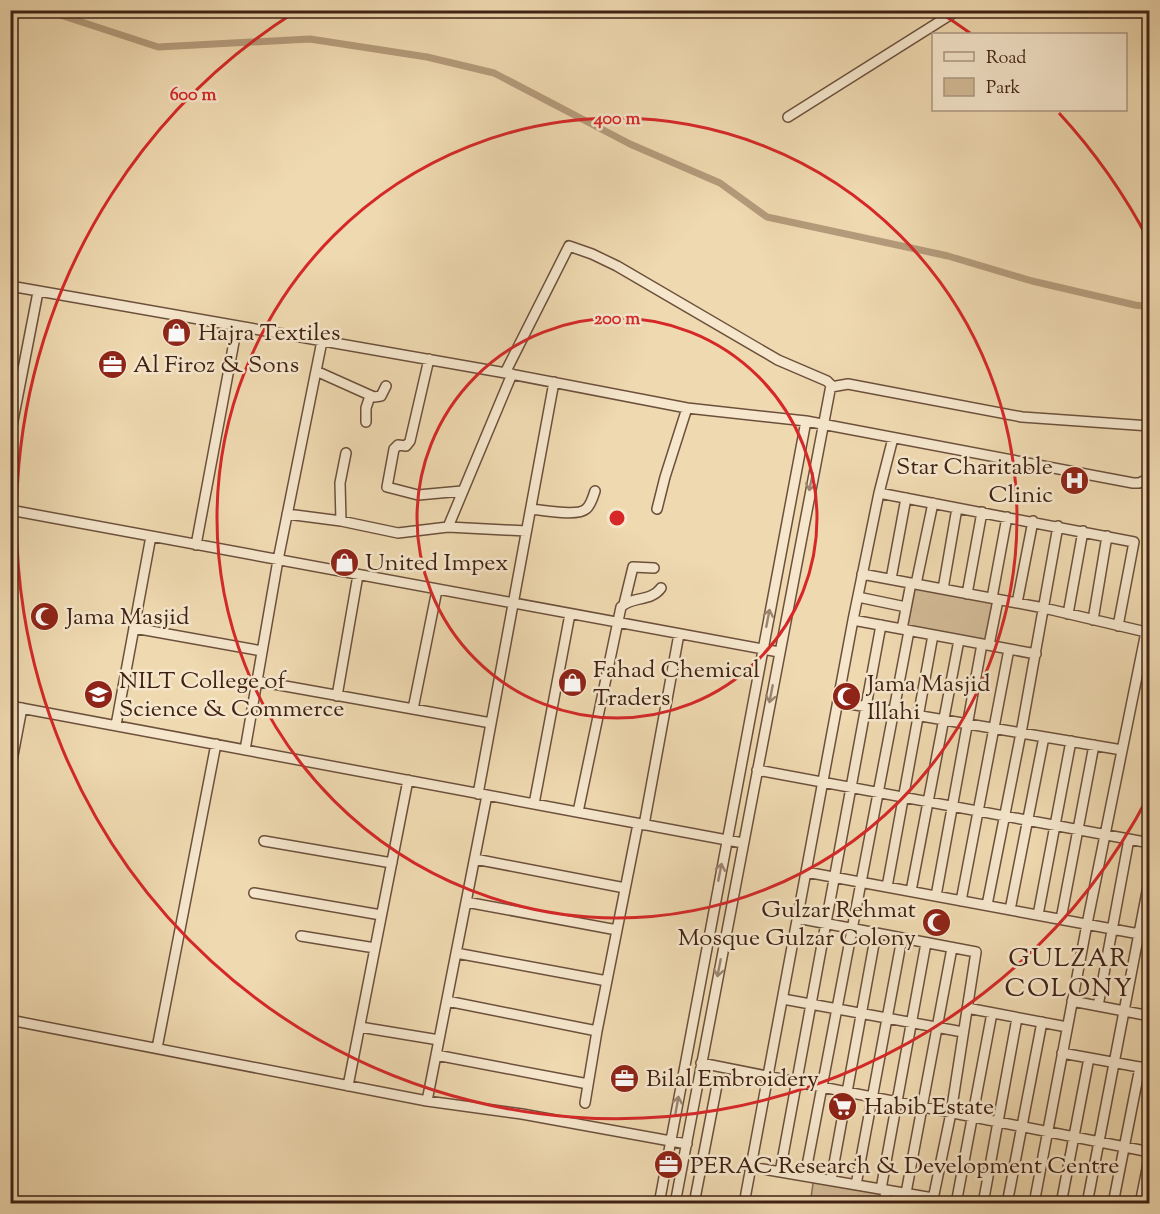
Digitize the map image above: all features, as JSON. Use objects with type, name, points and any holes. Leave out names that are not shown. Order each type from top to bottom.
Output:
[{"type":"street","points":[[788,117],[958,10]]},
{"type":"street","points":[[448,527],[508,373],[569,246],[592,254],[617,267],[778,360],[828,381],[831,387],[743,843],[708,1064],[694,1203]]},
{"type":"street","points":[[10,286],[508,373],[687,408],[806,421],[1133,483],[1149,478]]},
{"type":"street","points":[[10,436],[38,292]]},
{"type":"street","points":[[196,545],[237,326]]},
{"type":"street","points":[[244,750],[278,560],[322,341]]},
{"type":"street","points":[[429,359],[410,441],[406,446],[398,445],[394,448],[387,487],[418,495],[462,491]]},
{"type":"street","points":[[316,371],[370,396],[381,396],[386,386]]},
{"type":"street","points":[[427,1101],[475,859],[491,723],[554,382]]},
{"type":"street","points":[[831,387],[848,384],[1022,417],[1149,426]]},
{"type":"street","points":[[366,422],[366,408],[370,396]]},
{"type":"street","points":[[657,509],[687,408]]},
{"type":"street","points":[[659,1203],[806,421]]},
{"type":"street","points":[[744,1203],[853,620],[879,493],[893,438]]},
{"type":"street","points":[[341,521],[340,483],[346,453]]},
{"type":"street","points":[[531,509],[582,511],[588,506],[595,491]]},
{"type":"street","points":[[879,493],[1134,542],[1118,626]]},
{"type":"street","points":[[891,579],[906,498]]},
{"type":"street","points":[[805,1176],[893,711],[905,630],[906,607],[933,503]]},
{"type":"street","points":[[943,589],[957,508]]},
{"type":"street","points":[[10,510],[779,652]]},
{"type":"street","points":[[967,594],[982,512]]},
{"type":"street","points":[[287,514],[341,521],[398,533],[448,527],[526,531]]},
{"type":"street","points":[[936,896],[968,724],[995,599],[1007,517]]},
{"type":"street","points":[[1017,603],[1033,521]]},
{"type":"street","points":[[987,905],[1036,654],[1058,526]]},
{"type":"street","points":[[1068,614],[1083,531]]},
{"type":"street","points":[[116,725],[151,536]]},
{"type":"street","points":[[1093,620],[1107,536]]},
{"type":"street","points":[[578,812],[617,623],[633,567],[654,568]]},
{"type":"street","points":[[862,574],[1044,608],[1148,631],[1087,924],[1034,1203]]},
{"type":"street","points":[[337,696],[358,575]]},
{"type":"street","points":[[624,604],[654,595],[661,588]]},
{"type":"street","points":[[413,709],[437,590]]},
{"type":"street","points":[[858,597],[906,607]]},
{"type":"street","points":[[534,804],[570,614]]},
{"type":"street","points":[[853,620],[1036,654]]},
{"type":"street","points":[[780,1172],[881,625]]},
{"type":"street","points":[[134,628],[262,651]]},
{"type":"street","points":[[585,1103],[625,888],[641,824],[679,634]]},
{"type":"street","points":[[887,887],[933,635]]},
{"type":"street","points":[[911,891],[959,640]]},
{"type":"street","points":[[961,901],[1009,649]]},
{"type":"street","points":[[257,681],[491,723]]},
{"type":"street","points":[[838,702],[1122,750]]},
{"type":"street","points":[[10,706],[743,843]]},
{"type":"street","points":[[10,771],[22,708]]},
{"type":"street","points":[[1010,910],[1044,737]]},
{"type":"street","points":[[1038,915],[1071,741]]},
{"type":"street","points":[[157,1048],[216,744]]},
{"type":"street","points":[[1061,919],[1094,745]]},
{"type":"street","points":[[757,770],[1149,843]]},
{"type":"street","points":[[348,1086],[408,780]]},
{"type":"street","points":[[1098,1006],[1129,839]]},
{"type":"street","points":[[264,841],[392,863]]},
{"type":"street","points":[[475,859],[625,888]]},
{"type":"street","points":[[806,872],[1149,936]]},
{"type":"street","points":[[1087,1203],[1149,876]]},
{"type":"street","points":[[254,892],[381,915]]},
{"type":"street","points":[[466,902],[617,930]]},
{"type":"street","points":[[751,1167],[906,1193],[932,1201],[951,1113],[976,952],[797,918]]},
{"type":"street","points":[[831,1180],[876,933]]},
{"type":"street","points":[[301,936],[375,948]]},
{"type":"street","points":[[856,1185],[902,938]]},
{"type":"street","points":[[884,1203],[898,1102],[926,943]]},
{"type":"street","points":[[906,1193],[952,948]]},
{"type":"street","points":[[456,953],[607,981]]},
{"type":"street","points":[[783,999],[963,1032]]},
{"type":"street","points":[[447,1001],[597,1031]]},
{"type":"street","points":[[1072,1001],[1149,1015]]},
{"type":"street","points":[[966,1008],[1067,1027]]},
{"type":"street","points":[[956,1203],[992,1013]]},
{"type":"street","points":[[982,1203],[1017,1018]]},
{"type":"street","points":[[10,1020],[427,1101],[522,1114],[687,1144]]},
{"type":"street","points":[[1007,1203],[1042,1022]]},
{"type":"street","points":[[360,1027],[439,1040]]},
{"type":"street","points":[[1062,1053],[1145,1068],[1124,1147],[1113,1203]]},
{"type":"street","points":[[436,1055],[588,1084]]},
{"type":"street","points":[[1061,1203],[1089,1058]]},
{"type":"street","points":[[708,1064],[1149,1153],[1140,1203]]},
{"type":"street","points":[[675,1203],[687,1144],[705,1100],[717,1085]]},
{"type":"green space","points":[[913,587],[995,602],[987,642],[907,625]]},
{"type":"green space","points":[[814,1177],[881,1189],[879,1203],[810,1204]]},
{"type":"waterway","points":[[45,10],[158,47],[310,39],[427,57],[494,73],[630,144],[720,183],[767,217],[948,256],[1032,281],[1150,307]]},
{"type":"place","name":"Hajra Textiles","points":[[177,332]]},
{"type":"place","name":"Al Firoz & Sons","points":[[112,364]]},
{"type":"place","name":"Star Charitable Clinic","points":[[1074,480]]},
{"type":"place","name":"United Impex","points":[[344,562]]},
{"type":"place","name":"Jama Masjid","points":[[45,616]]},
{"type":"place","name":"Fahad Chemical Traders","points":[[572,683]]},
{"type":"place","name":"NILT College of Science & Commerce","points":[[98,694]]},
{"type":"place","name":"Jama Masjid Illahi","points":[[846,697]]},
{"type":"place","name":"Gulzar Rehmat Mosque Gulzar Colony","points":[[937,923]]},
{"type":"place","name":"Bilal Embroidery","points":[[625,1078]]},
{"type":"place","name":"Habib Estate","points":[[843,1106]]},
{"type":"place","name":"PERAC Research & Development Centre","points":[[669,1165]]},
{"type":"district","name":"GULZAR COLONY","points":[[1069,972]]}]
